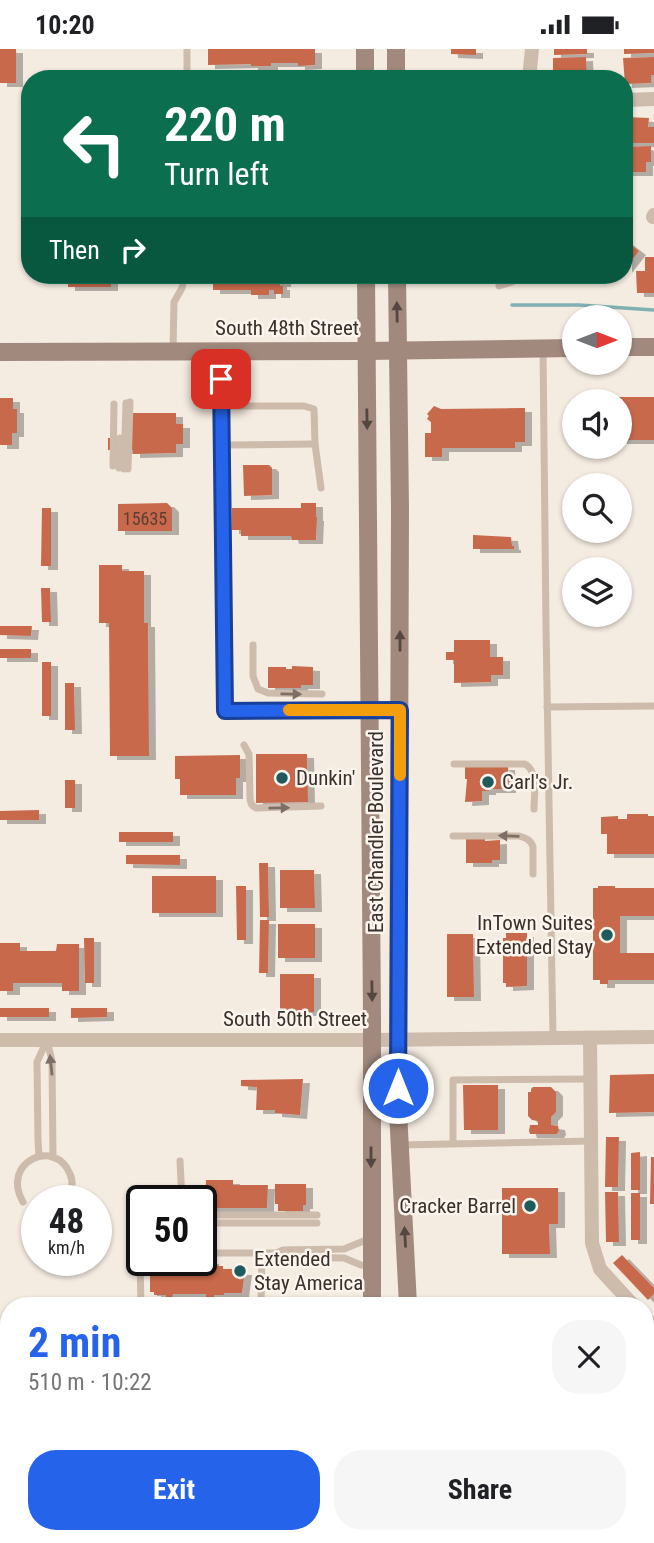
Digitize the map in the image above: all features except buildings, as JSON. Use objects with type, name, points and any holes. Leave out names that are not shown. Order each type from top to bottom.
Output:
[{"type":"main road","points":[[365,49],[365,70]]},
{"type":"main road","points":[[396,49],[396,70]]},
{"type":"main road","name":"East Chandler Boulevard","points":[[366,284],[372,1297]]},
{"type":"main road","name":"East Chandler Boulevard","points":[[397,284],[400,494],[398,1039],[408,1297]]},
{"type":"main road","points":[[632,347],[654,347]]},
{"type":"main road","name":"South 48th Street","points":[[0,352],[562,348]]},
{"type":"street","points":[[530,70],[533,49]]},
{"type":"street","points":[[633,100],[654,99]]},
{"type":"street","name":"South 50th Street","points":[[0,1040],[654,1037]]},
{"type":"street","points":[[590,1038],[592,1243],[600,1269],[626,1297]]},
{"type":"lane","points":[[187,49],[187,70]]},
{"type":"lane","points":[[173,352],[174,302],[183,284]]},
{"type":"lane","points":[[499,286],[506,284]]},
{"type":"lane","points":[[543,348],[553,1038]]},
{"type":"lane","points":[[221,351],[225,711],[400,710]]},
{"type":"lane","points":[[121,468],[123,403],[121,468]]},
{"type":"lane","points":[[222,406],[304,406],[314,409],[321,488]]},
{"type":"lane","points":[[222,445],[315,444]]},
{"type":"lane","points":[[253,645],[253,676],[258,689],[268,694],[322,694]]},
{"type":"lane","points":[[547,707],[654,706]]},
{"type":"lane","points":[[244,744],[249,754],[250,797],[253,807],[321,806]]},
{"type":"lane","points":[[454,764],[525,764],[534,775],[534,809]]},
{"type":"lane","points":[[453,836],[525,838],[533,847],[533,874]]},
{"type":"lane","points":[[47,1040],[52,1061],[53,1157]]},
{"type":"lane","points":[[39,1156],[37,1062],[47,1040]]},
{"type":"lane","points":[[453,1143],[453,1080],[591,1079]]},
{"type":"lane","points":[[37,1096],[53,1096]]},
{"type":"lane","points":[[400,1145],[591,1140]]},
{"type":"lane","points":[[21,1199],[16,1185],[17,1175],[28,1161],[39,1156],[53,1157],[62,1163],[72,1178],[72,1185]]},
{"type":"lane","points":[[180,1161],[181,1185]]},
{"type":"lane","points":[[217,1216],[317,1219],[217,1222]]},
{"type":"lane","points":[[310,1253],[344,1249],[372,1237]]},
{"type":"lane","points":[[217,1253],[277,1253],[283,1249],[345,1258],[361,1265],[372,1265]]},
{"type":"lane","points":[[261,1297],[262,1253]]},
{"type":"lane","points":[[140,1276],[141,1297]]},
{"type":"waterway","points":[[512,305],[579,305],[654,310]]},
{"type":"slow traffic","points":[[289,710],[400,710],[400,775]]},
{"type":"place","name":"Dunkin'","points":[[282,778]]},
{"type":"place","name":"Carl's Jr.","points":[[488,782]]},
{"type":"place","name":"InTown Suites Extended Stay","points":[[607,935]]},
{"type":"place","name":"Cracker Barrel","points":[[530,1206]]},
{"type":"place","name":"Extended Stay America","points":[[240,1271]]},
{"type":"route","points":[[221,379],[225,711],[400,710],[398,1088]]}]
